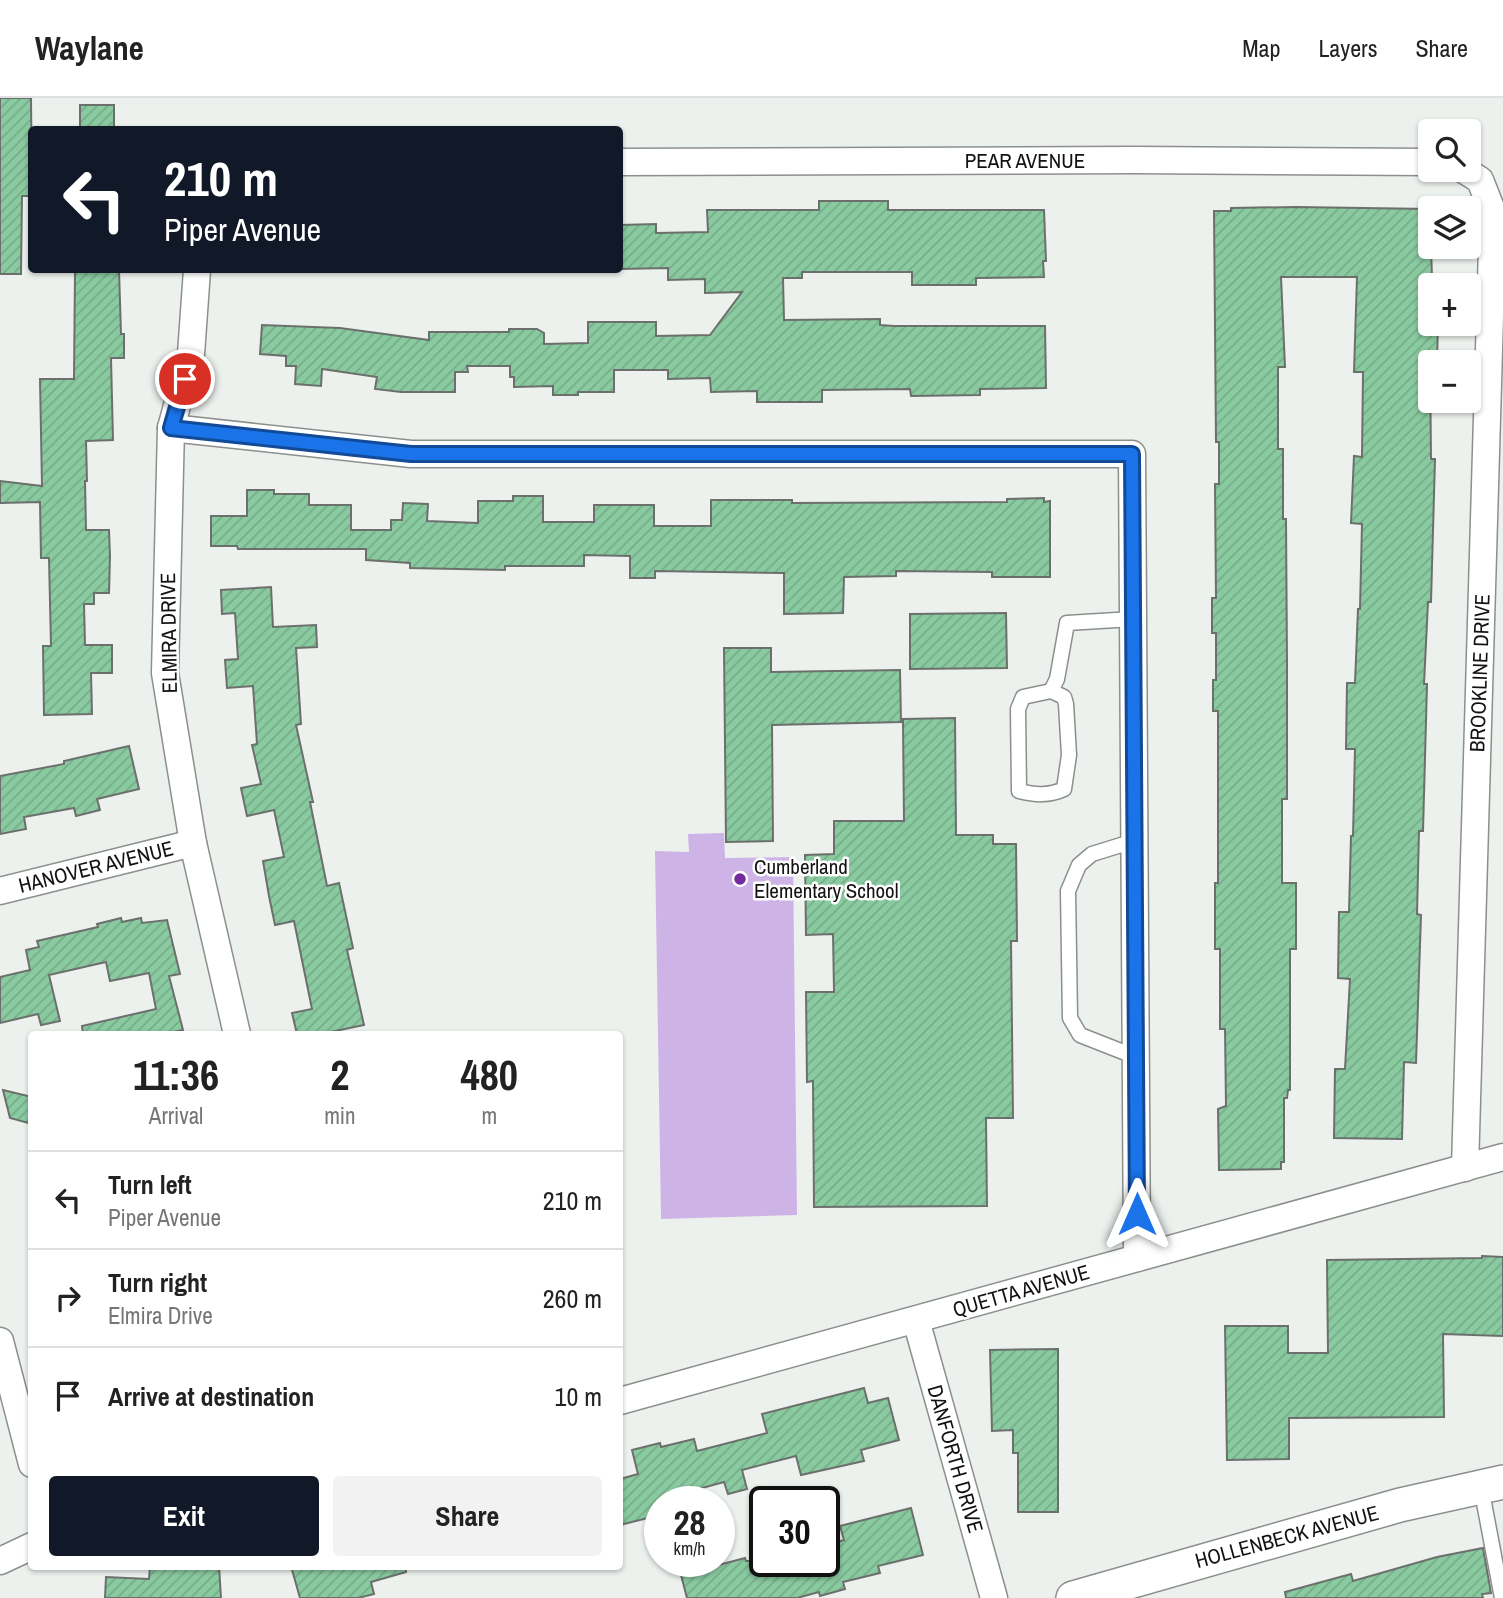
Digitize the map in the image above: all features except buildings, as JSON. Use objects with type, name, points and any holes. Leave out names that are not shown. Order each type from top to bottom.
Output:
[{"type":"street","name":"PEAR AVENUE","points":[[623,162],[1418,162]]},
{"type":"street","name":"BROOKLINE DRIVE","points":[[1465,1168],[1493,213],[1476,182]]},
{"type":"street","name":"ELMIRA DRIVE","points":[[197,273],[191,354],[171,428],[165,673],[193,843],[236,1031]]},
{"type":"street","points":[[171,428],[411,454],[1132,454],[1137,1258]]},
{"type":"street","name":"HANOVER AVENUE","points":[[0,891],[193,843]]},
{"type":"street","name":"QUETTA AVENUE","points":[[623,1400],[1503,1157]]},
{"type":"street","name":"DANFORTH DRIVE","points":[[916,1320],[994,1598]]},
{"type":"street","points":[[0,1340],[28,1448]]},
{"type":"street","name":"HOLLENBECK AVENUE","points":[[1073,1598],[1375,1512],[1492,1485]]},
{"type":"street","points":[[0,1561],[28,1548]]},
{"type":"lane","points":[[1051,691],[1057,679],[1066,623],[1133,619]]},
{"type":"lane","points":[[1051,691],[1064,697],[1066,704],[1069,755],[1064,789],[1051,794],[1030,794],[1019,791],[1018,709],[1023,697],[1051,691]]},
{"type":"lane","points":[[1134,841],[1092,854],[1080,865],[1068,891],[1070,1017],[1080,1035],[1136,1056]]},
{"type":"lane","points":[[1492,1485],[1502,1598]]},
{"type":"shaded area","points":[[724,833],[725,858],[793,857],[797,1215],[661,1219],[655,851],[689,852],[688,834]]},
{"type":"place","name":"Cumberland Elementary School","points":[[740,879]]},
{"type":"route","points":[[185,379],[171,428],[411,454],[1132,454],[1137,1214]]}]
